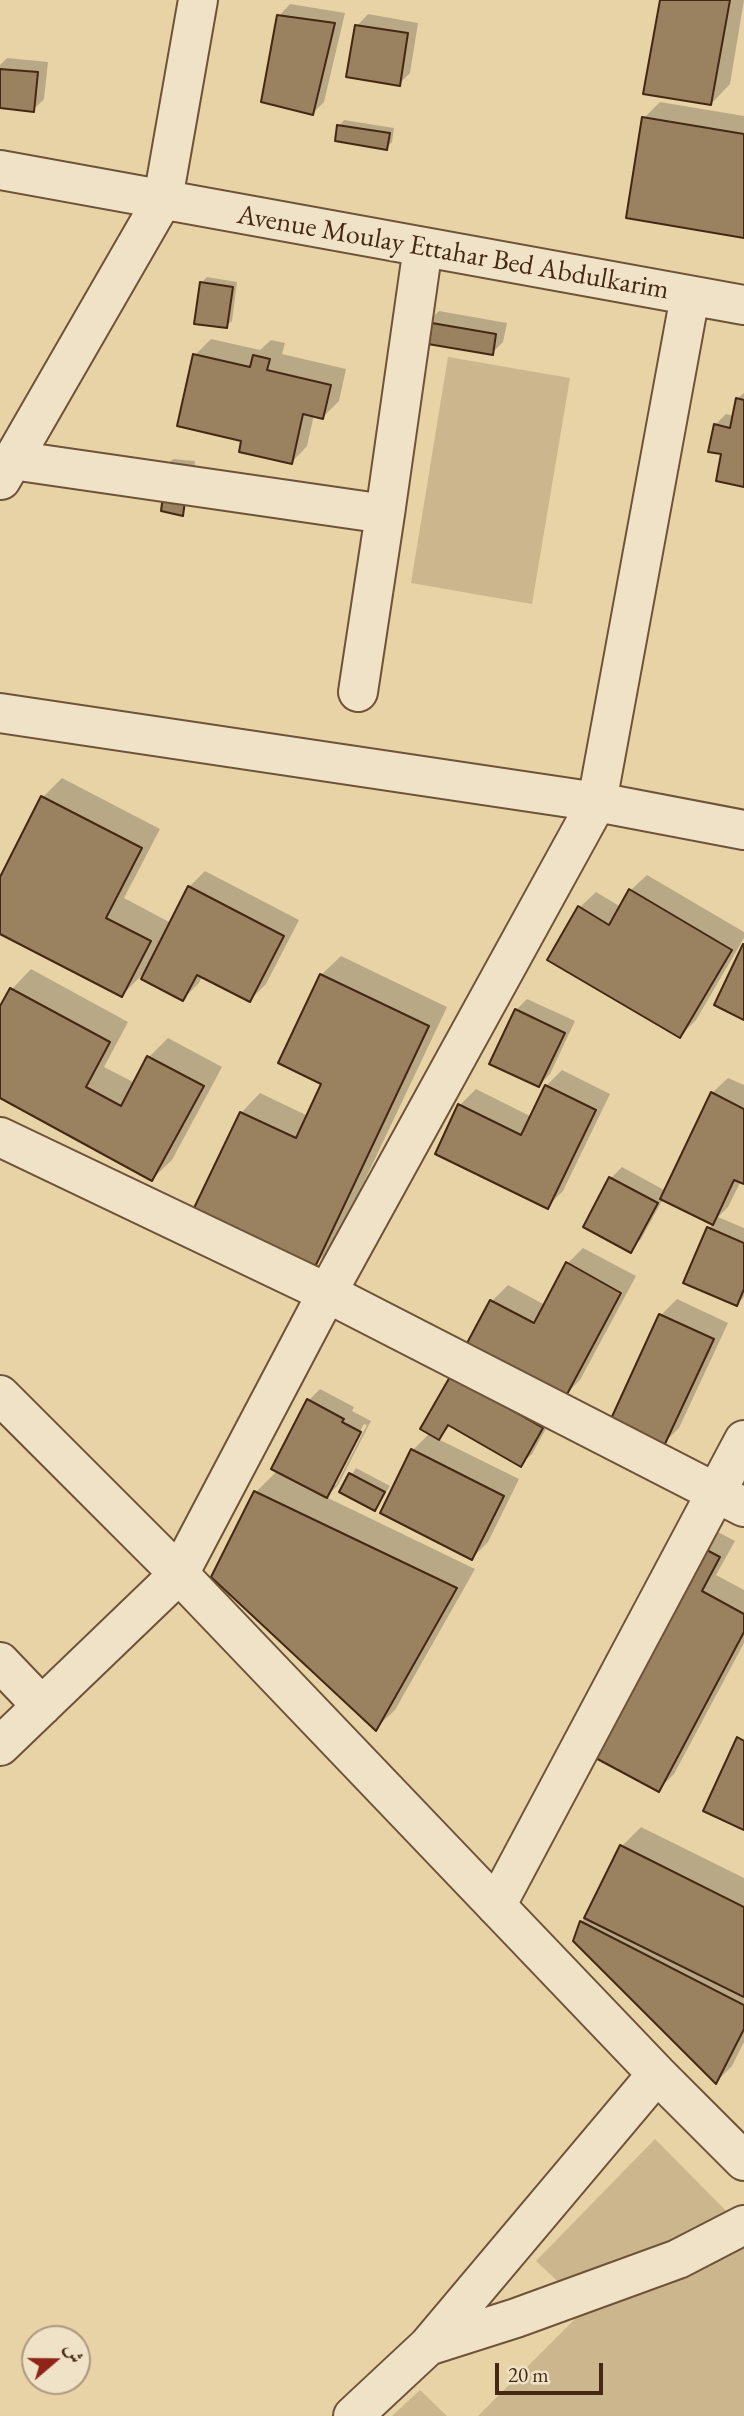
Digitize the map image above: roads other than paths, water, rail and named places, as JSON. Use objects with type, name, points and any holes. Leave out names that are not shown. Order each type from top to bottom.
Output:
[{"type":"street","points":[[198,0],[163,199],[6,471],[385,514]]},
{"type":"street","name":"Avenue Moulay Ettahar Bed Abdulkarim","points":[[0,170],[744,305]]},
{"type":"street","points":[[358,692],[424,247]]},
{"type":"street","points":[[0,1746],[178,1574],[327,1293],[597,802],[691,296]]},
{"type":"street","points":[[0,713],[597,802],[744,830]]},
{"type":"street","points":[[0,1137],[327,1293],[730,1500]]},
{"type":"street","points":[[0,1395],[178,1574],[657,2074],[744,2161]]},
{"type":"street","points":[[496,1906],[730,1500],[744,1440]]},
{"type":"street","points":[[0,1662],[42,1706]]},
{"type":"street","points":[[354,2416],[428,2346],[657,2074]]},
{"type":"street","points":[[428,2346],[516,2318],[678,2259],[744,2225]]}]
